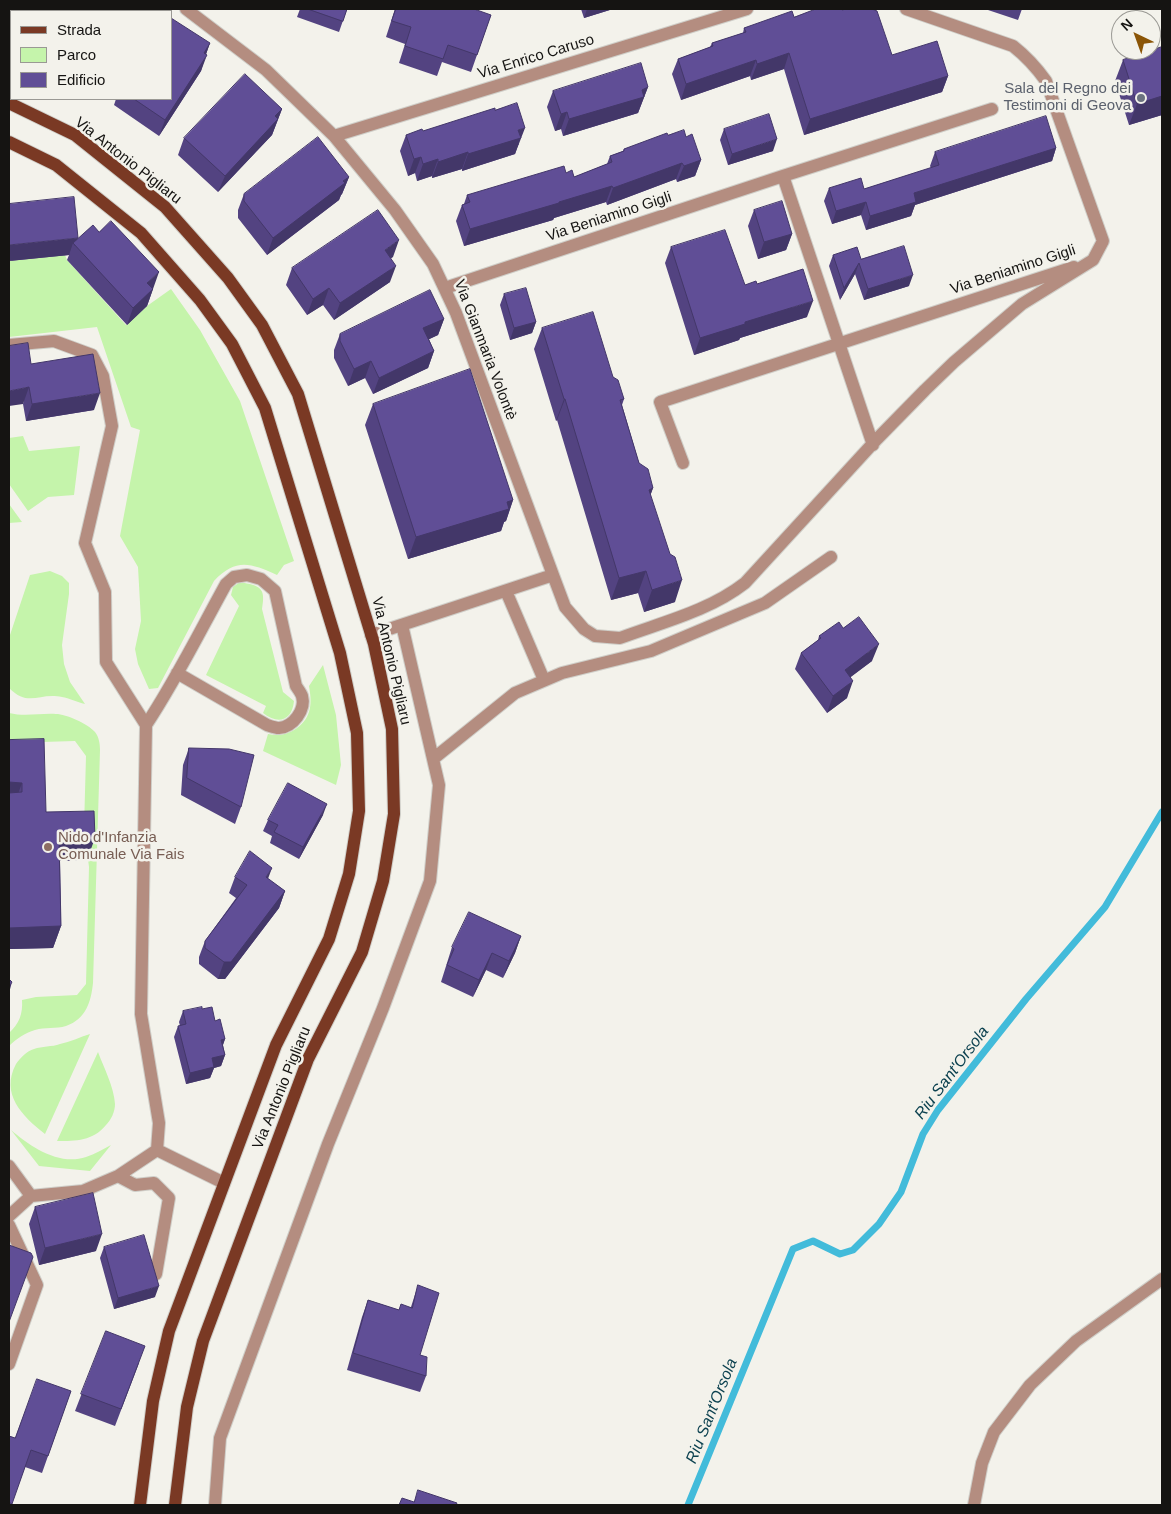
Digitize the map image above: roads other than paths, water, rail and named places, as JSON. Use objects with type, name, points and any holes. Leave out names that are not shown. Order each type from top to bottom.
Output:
[{"type":"main road","name":"Via Antonio Pigliaru","points":[[9,103],[75,136],[165,207],[228,278],[262,325],[298,394],[371,635],[392,729],[394,814],[383,881],[362,952],[308,1058],[203,1341],[187,1407],[175,1505]]},
{"type":"main road","name":"Via Antonio Pigliaru","points":[[9,142],[56,165],[141,233],[200,300],[232,344],[265,408],[340,653],[357,733],[359,811],[346,883],[329,939],[276,1044],[169,1330],[153,1401],[140,1505]]},
{"type":"street","name":"Via Gianmaria Volontè","points":[[186,9],[266,70],[334,136],[395,210],[433,264],[460,322],[553,576]]},
{"type":"street","name":"Via Enrico Caruso","points":[[334,136],[748,9]]},
{"type":"street","points":[[906,9],[1013,46],[1026,56],[1046,81],[1103,241],[1093,260]]},
{"type":"street","name":"Via Beniamino Gigli","points":[[445,288],[992,109]]},
{"type":"street","points":[[784,176],[838,344],[873,445]]},
{"type":"street","name":"Via Beniamino Gigli","points":[[682,463],[660,402],[1093,260]]},
{"type":"street","name":"Via Beniamino Gigli","points":[[553,576],[565,607],[584,629],[595,636],[620,638],[729,596],[745,583],[925,390],[1022,304],[1093,260]]},
{"type":"street","points":[[9,346],[54,342],[92,355],[103,376],[112,426],[85,543],[105,592],[106,662],[146,725]]},
{"type":"street","points":[[432,759],[515,693],[562,673],[651,651],[765,603],[831,557]]},
{"type":"street","points":[[157,1150],[159,1123],[141,1014],[146,725],[165,697],[226,584],[234,577],[247,576],[261,579],[275,591],[296,686],[302,695],[303,705],[298,715],[289,724],[278,728],[267,725],[178,673]]},
{"type":"street","points":[[371,635],[553,576]]},
{"type":"street","points":[[506,591],[544,680]]},
{"type":"street","name":"Via Antonio Pigliaru","points":[[215,1505],[220,1438],[328,1144],[384,1008],[430,880],[439,785],[402,625]]},
{"type":"street","points":[[157,1150],[224,1183]]},
{"type":"street","points":[[9,1216],[32,1196],[83,1190],[118,1176],[157,1150]]},
{"type":"street","points":[[9,1166],[32,1196]]},
{"type":"street","points":[[118,1176],[135,1185],[154,1183],[169,1198],[156,1274]]},
{"type":"street","points":[[9,1225],[37,1285],[9,1364]]},
{"type":"street","points":[[974,1505],[982,1463],[994,1432],[1030,1385],[1076,1341],[1162,1279]]},
{"type":"waterway","name":"Riu Sant'Orsola","points":[[688,1505],[793,1249],[813,1241],[840,1254],[853,1250],[879,1224],[901,1192],[923,1134],[938,1110],[1026,999],[1105,907],[1162,812]]},
{"type":"place","name":"Sala del Regno dei Testimoni di Geova","points":[[1141,98]]},
{"type":"place","name":"Nido d'Infanzia Comunale Via Fais","points":[[48,847]]}]
